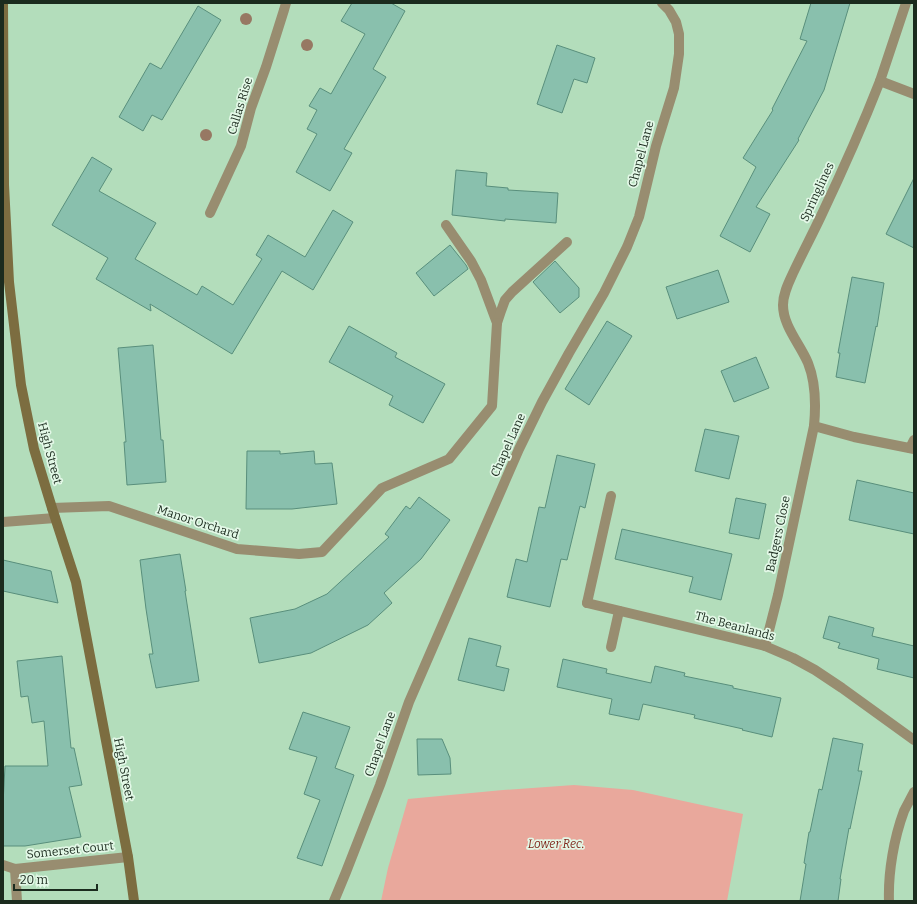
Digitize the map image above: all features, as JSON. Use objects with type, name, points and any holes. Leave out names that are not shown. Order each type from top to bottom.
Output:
[{"type":"street","name":"High Street","points":[[3,3],[4,185],[9,282],[21,385],[34,449],[76,582],[128,857],[134,901]]},
{"type":"street","name":"Callas Rise","points":[[210,213],[241,146],[251,108],[266,67],[286,3]]},
{"type":"street","name":"Chapel Lane","points":[[334,901],[380,785],[409,702],[519,449],[542,402],[610,280],[627,247],[639,217],[656,146],[674,88],[679,54],[680,34],[676,22],[669,10],[662,3]]},
{"type":"street","name":"Springlines","points":[[785,316],[783,307],[784,297],[789,283],[844,166],[880,81],[906,3]]},
{"type":"street","points":[[880,81],[914,94]]},
{"type":"street","points":[[446,226],[471,261],[481,280],[497,323]]},
{"type":"street","points":[[497,323],[505,300],[567,242]]},
{"type":"street","name":"Badgers Close","points":[[765,646],[778,595],[814,426],[815,410],[810,371],[803,353],[788,326],[785,316]]},
{"type":"street","name":"Manor Orchard","points":[[52,508],[109,506],[237,549],[299,554],[322,552],[382,488],[449,459],[492,406],[497,323]]},
{"type":"street","points":[[814,426],[854,437],[913,446]]},
{"type":"street","name":"The Beanlands","points":[[611,496],[587,603],[765,646],[793,658],[815,670],[914,740]]},
{"type":"street","points":[[3,522],[55,518]]},
{"type":"street","points":[[611,647],[619,611]]},
{"type":"street","points":[[889,901],[893,850],[904,810],[914,792]]},
{"type":"street","name":"Somerset Court","points":[[3,865],[15,869],[128,857]]},
{"type":"street","name":"Somerset Court","points":[[15,869],[17,901]]},
{"type":"green space","name":"Lower Rec.","points":[[574,785],[633,790],[743,814],[727,901],[381,901],[388,868],[408,799]]},
{"type":"building","points":[[352,3],[391,3],[405,11],[373,69],[386,77],[344,149],[352,153],[330,191],[296,172],[317,134],[307,129],[317,110],[309,106],[320,88],[331,94],[365,34],[341,21]]},
{"type":"building","points":[[811,3],[850,3],[824,90],[798,139],[799,140],[756,207],[770,214],[750,252],[720,236],[756,167],[743,158],[773,110],[772,109],[807,41],[800,39]]},
{"type":"building","points":[[198,6],[221,20],[162,120],[152,115],[143,131],[119,117],[150,63],[161,69]]},
{"type":"building","points":[[557,45],[595,58],[587,83],[574,79],[562,113],[537,104]]},
{"type":"building","points":[[92,157],[112,169],[99,191],[156,223],[135,259],[197,295],[202,286],[233,305],[262,259],[256,255],[268,235],[305,257],[333,210],[353,222],[313,290],[282,271],[232,354],[150,304],[151,311],[96,279],[108,258],[52,225]]},
{"type":"building","points":[[456,170],[487,173],[486,186],[508,188],[508,190],[558,193],[556,223],[505,219],[505,221],[452,215]]},
{"type":"building","points":[[914,178],[914,248],[886,234]]},
{"type":"building","points":[[450,245],[468,269],[434,296],[416,273]]},
{"type":"building","points":[[555,261],[579,288],[579,297],[560,313],[533,282]]},
{"type":"building","points":[[718,270],[729,302],[677,319],[666,287]]},
{"type":"building","points":[[852,277],[884,283],[877,327],[876,326],[865,383],[836,377],[840,353],[838,353]]},
{"type":"building","points":[[607,321],[632,336],[589,405],[565,389]]},
{"type":"building","points":[[349,326],[397,353],[395,357],[445,384],[423,423],[389,405],[393,396],[329,362]]},
{"type":"building","points":[[153,345],[166,482],[127,485],[124,442],[126,442],[118,348]]},
{"type":"building","points":[[756,357],[769,388],[734,402],[721,371]]},
{"type":"building","points":[[705,429],[739,436],[729,479],[695,471]]},
{"type":"building","points":[[247,451],[280,451],[280,454],[314,451],[315,464],[332,463],[337,504],[292,509],[246,509]]},
{"type":"building","points":[[557,455],[595,464],[585,508],[580,506],[567,560],[561,559],[550,607],[507,597],[516,559],[527,562],[539,507],[545,508]]},
{"type":"building","points":[[857,480],[914,493],[914,534],[849,520]]},
{"type":"building","points":[[419,497],[450,520],[421,559],[384,593],[392,603],[368,625],[311,653],[259,663],[250,618],[295,609],[327,594],[389,537],[385,534],[406,506],[410,509]]},
{"type":"building","points":[[736,498],[766,504],[759,539],[729,533]]},
{"type":"building","points":[[622,529],[732,554],[721,600],[689,592],[693,577],[615,559]]},
{"type":"building","points":[[180,554],[199,681],[156,688],[149,654],[153,654],[140,560]]},
{"type":"building","points":[[3,560],[51,571],[58,603],[3,591]]},
{"type":"building","points":[[829,616],[874,628],[872,636],[914,646],[914,678],[877,669],[879,659],[838,648],[840,643],[823,638]]},
{"type":"building","points":[[469,638],[501,646],[496,666],[509,669],[504,691],[458,680]]},
{"type":"building","points":[[62,656],[71,748],[74,748],[82,785],[69,787],[81,837],[25,846],[3,846],[5,766],[48,766],[44,721],[32,723],[28,696],[21,697],[17,661]]},
{"type":"building","points":[[563,659],[607,669],[606,673],[651,683],[655,666],[685,673],[684,676],[781,698],[772,737],[694,718],[695,715],[643,704],[639,720],[609,714],[612,699],[557,687]]},
{"type":"building","points":[[303,712],[350,727],[335,768],[354,775],[322,866],[297,858],[320,800],[304,794],[317,757],[289,749]]},
{"type":"building","points":[[833,738],[863,744],[858,771],[862,771],[850,829],[849,828],[840,879],[838,901],[800,901],[809,832],[819,789],[822,790]]},
{"type":"building","points":[[417,739],[442,739],[450,758],[451,774],[418,775]]}]
